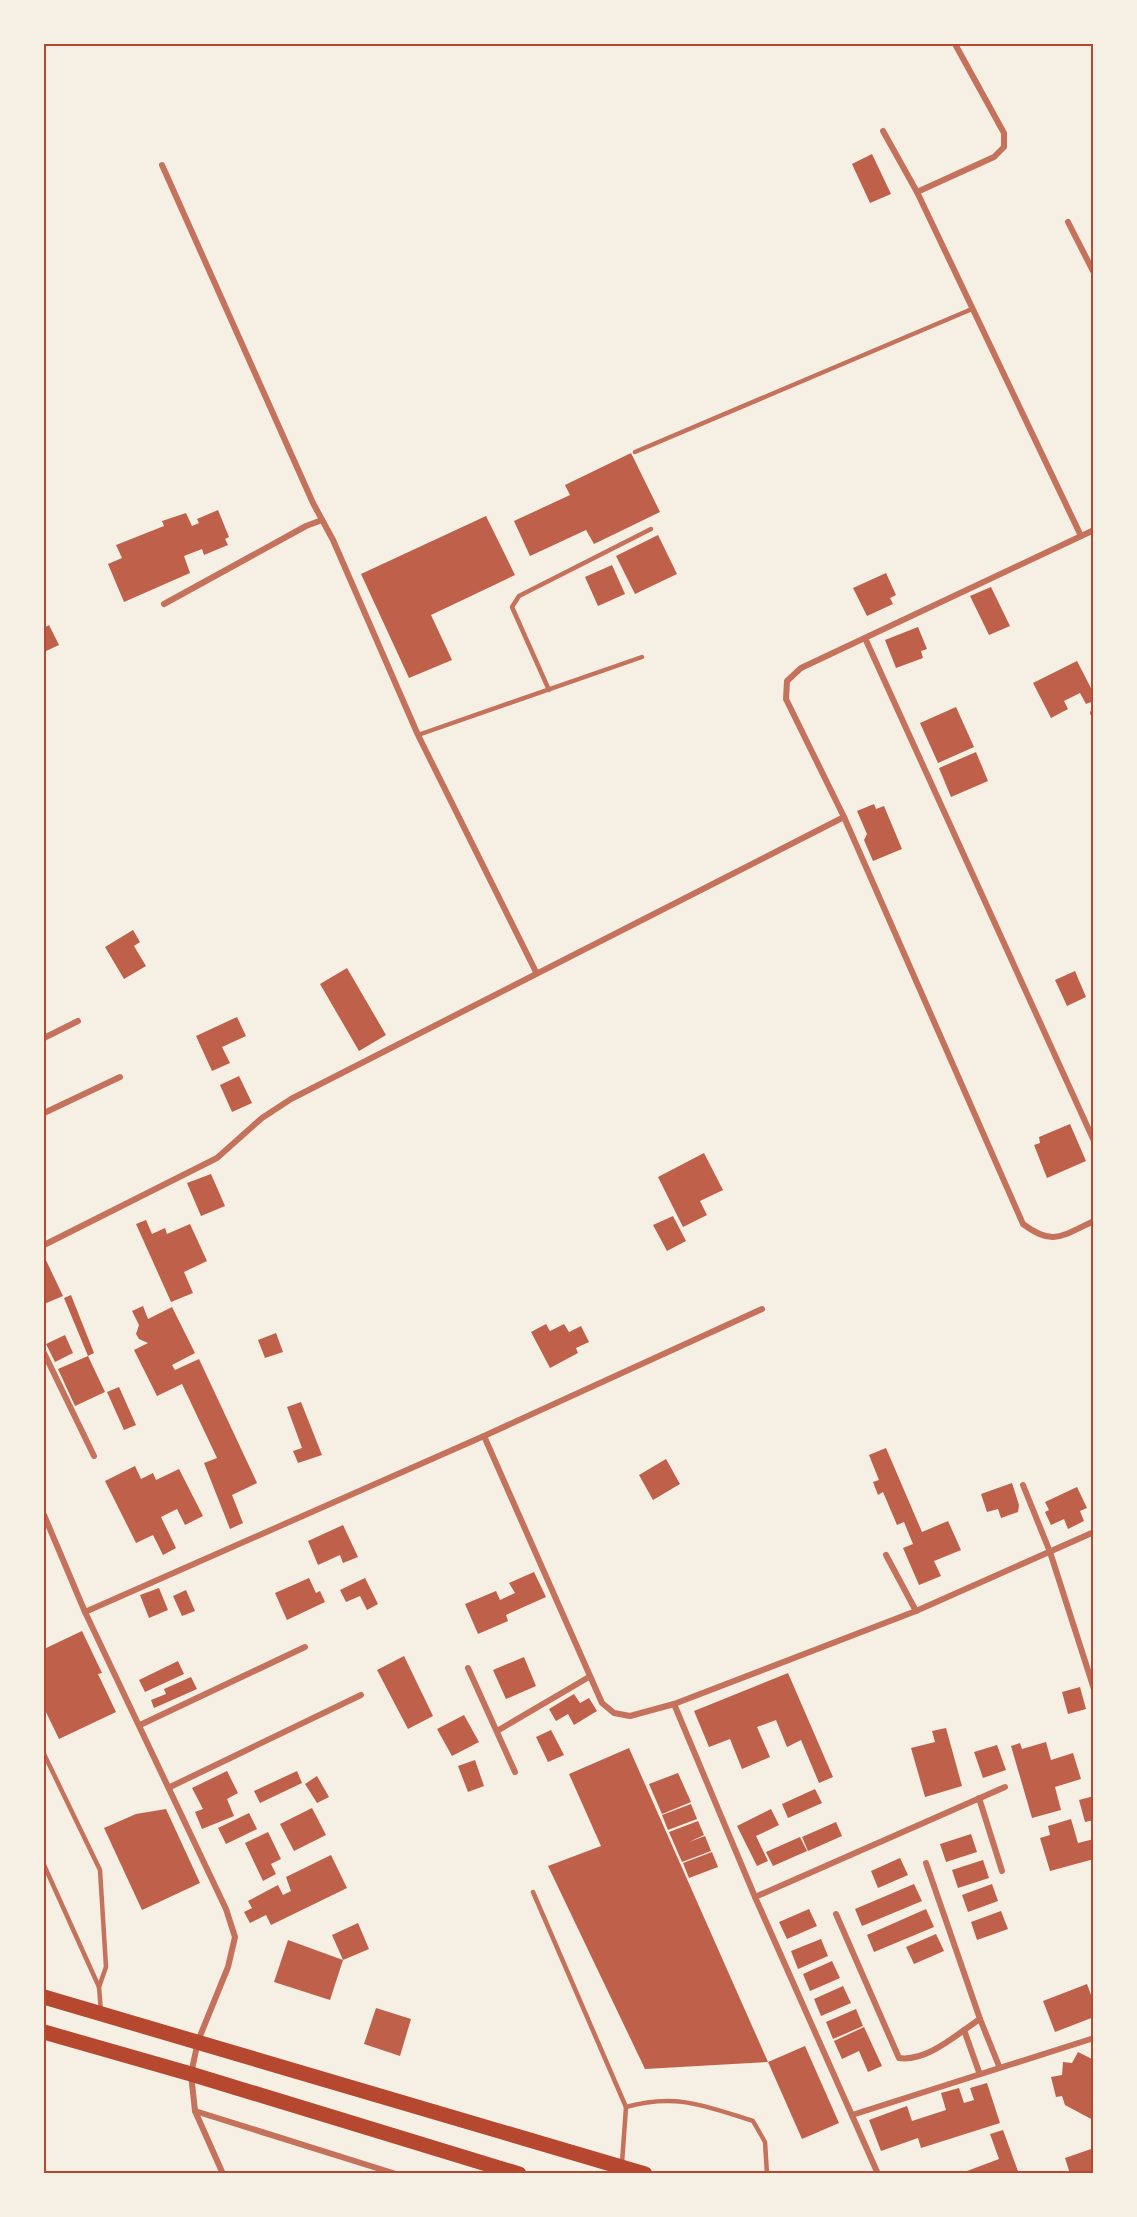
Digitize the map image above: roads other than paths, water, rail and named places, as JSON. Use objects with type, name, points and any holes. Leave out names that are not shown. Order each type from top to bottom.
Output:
[{"type":"main road","points":[[44,1997],[198,2040],[645,2174]]},
{"type":"main road","points":[[44,2032],[191,2074],[519,2174]]},
{"type":"street","points":[[917,192],[994,157],[1004,147],[1004,133],[955,44]]},
{"type":"street","points":[[883,131],[917,192],[1081,536]]},
{"type":"street","points":[[162,165],[321,520],[333,540],[418,735],[536,972]]},
{"type":"street","points":[[1068,222],[1094,273]]},
{"type":"street","points":[[164,604],[321,520]]},
{"type":"street","points":[[1094,530],[801,668],[787,681],[786,699],[844,818],[1023,1224],[1039,1236],[1057,1237],[1094,1221]]},
{"type":"street","points":[[865,638],[1094,1141]]},
{"type":"street","points":[[44,1245],[217,1158],[261,1118],[291,1099],[536,972],[844,818]]},
{"type":"street","points":[[44,1038],[78,1021]]},
{"type":"street","points":[[44,1113],[120,1077]]},
{"type":"street","points":[[84,1612],[484,1436],[762,1309]]},
{"type":"street","points":[[44,1353],[94,1456]]},
{"type":"street","points":[[484,1436],[602,1702],[614,1713],[630,1716],[674,1704],[916,1611],[1094,1532]]},
{"type":"street","points":[[1023,1485],[1050,1552],[1094,1689]]},
{"type":"street","points":[[44,1515],[84,1612],[170,1787],[226,1909],[235,1937],[228,1967],[198,2040],[191,2074],[195,2111],[222,2174]]},
{"type":"street","points":[[886,1555],[916,1611]]},
{"type":"street","points":[[140,1725],[305,1647]]},
{"type":"street","points":[[468,1668],[515,1772]]},
{"type":"street","points":[[497,1731],[590,1677]]},
{"type":"street","points":[[170,1787],[361,1695]]},
{"type":"street","points":[[674,1704],[755,1897],[879,2174]]},
{"type":"street","points":[[755,1897],[1005,1787]]},
{"type":"street","points":[[979,1798],[1002,1871]]},
{"type":"street","points":[[926,1863],[999,2067]]},
{"type":"street","points":[[836,1914],[899,2058],[911,2060],[937,2048],[980,2019]]},
{"type":"street","points":[[964,2030],[980,2073]]},
{"type":"street","points":[[852,2115],[1094,2038]]},
{"type":"street","points":[[195,2111],[396,2174]]},
{"type":"lane","points":[[635,452],[972,309]]},
{"type":"lane","points":[[549,690],[512,607],[519,596],[651,529]]},
{"type":"lane","points":[[418,735],[642,657]]},
{"type":"lane","points":[[44,1754],[100,1870],[106,1967],[99,1987]]},
{"type":"lane","points":[[44,1864],[99,1987],[101,2012]]},
{"type":"lane","points":[[533,1892],[626,2107],[622,2167]]},
{"type":"lane","points":[[626,2107],[652,2100],[690,2101],[753,2121],[765,2142],[767,2174]]}]
